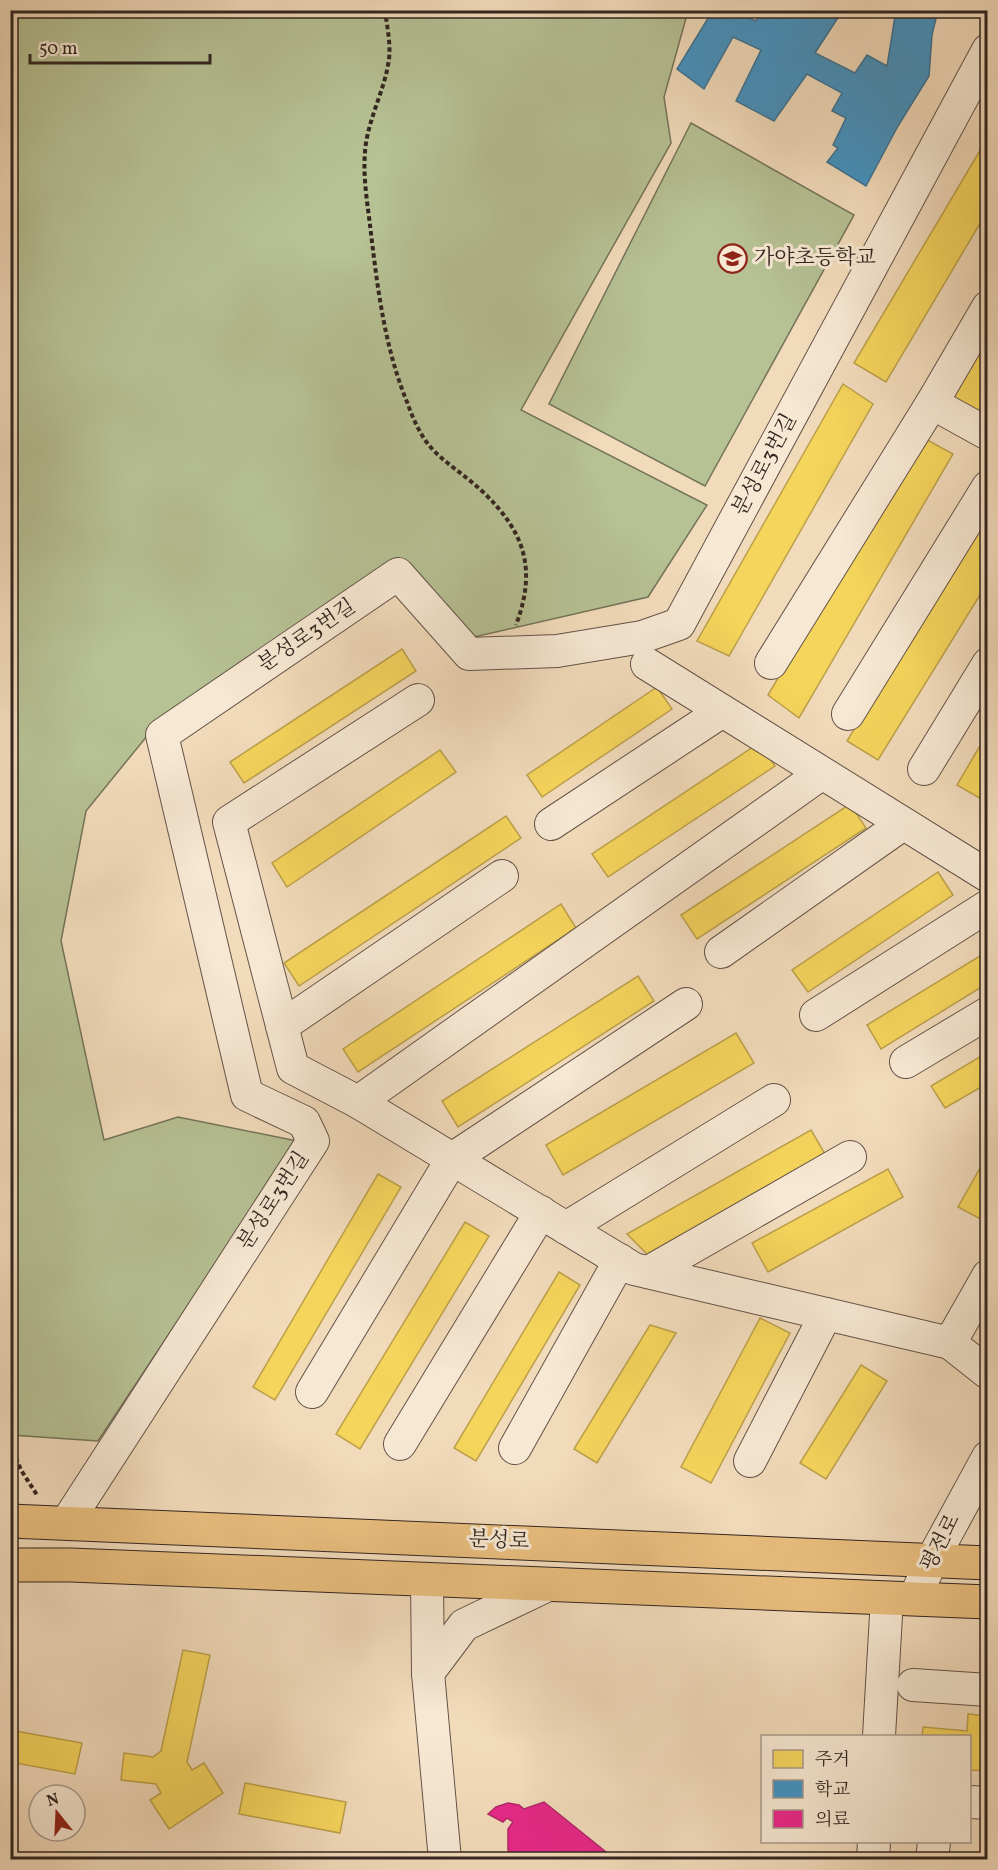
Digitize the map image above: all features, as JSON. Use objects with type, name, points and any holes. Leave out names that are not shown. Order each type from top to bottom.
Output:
[{"type":"main road","name":"분성로","points":[[10,1521],[987,1563]]},
{"type":"main road","name":"분성로","points":[[10,1565],[987,1602]]},
{"type":"street","name":"분성로3번길","points":[[60,1522],[313,1141],[304,1122],[247,1095],[162,735],[398,574],[469,654],[557,651],[642,637],[679,624],[987,50]]},
{"type":"street","points":[[771,663],[932,403],[987,307]]},
{"type":"street","points":[[932,403],[987,434]]},
{"type":"street","points":[[848,714],[987,487]]},
{"type":"street","points":[[647,664],[987,876]]},
{"type":"street","points":[[924,769],[987,664]]},
{"type":"street","points":[[418,700],[229,822],[293,1068],[358,1102],[634,1269],[950,1343],[987,1373]]},
{"type":"street","points":[[551,824],[721,712]]},
{"type":"street","points":[[358,1102],[821,774]]},
{"type":"street","points":[[721,952],[903,824]]},
{"type":"street","points":[[282,1026],[502,876]]},
{"type":"street","points":[[816,1015],[987,906]]},
{"type":"street","points":[[312,1392],[452,1159],[686,1004]]},
{"type":"street","points":[[906,1062],[987,1013]]},
{"type":"street","points":[[399,1444],[554,1220],[774,1100]]},
{"type":"street","points":[[649,1272],[850,1156]]},
{"type":"street","points":[[515,1448],[620,1260]]},
{"type":"street","points":[[950,1343],[987,1276]]},
{"type":"street","points":[[750,1461],[826,1314]]},
{"type":"street","name":"평전로","points":[[900,1599],[932,1560],[987,1456]]},
{"type":"street","points":[[427,1581],[428,1673],[445,1860]]},
{"type":"street","points":[[428,1673],[464,1625],[548,1585]]},
{"type":"street","points":[[879,1735],[900,1599]]},
{"type":"street","points":[[914,1685],[987,1690]]},
{"type":"street","points":[[971,1802],[987,1803]]},
{"type":"street","points":[[873,1860],[874,1843]]},
{"type":"street","points":[[932,1860],[934,1843]]},
{"type":"path","points":[[385,10],[390,50],[388,65],[368,131],[365,153],[365,183],[382,317],[406,401],[427,441],[445,461],[481,490],[496,507],[515,532],[524,553],[527,578],[524,605],[503,653]]},
{"type":"path","points":[[10,1444],[21,1470],[60,1522]]},
{"type":"green space","points":[[10,11],[688,11],[664,97],[671,143],[521,410],[707,505],[648,597],[470,638],[399,558],[147,736],[86,811],[61,941],[104,1140],[178,1117],[297,1141],[98,1441],[11,1435]]},
{"type":"green space","points":[[691,123],[854,215],[705,486],[549,404]]},
{"type":"building: 주거","points":[[988,137],[988,210],[886,382],[854,363]]},
{"type":"building: 주거","points":[[988,321],[988,396],[977,413],[945,393]]},
{"type":"building: 주거","points":[[843,384],[873,404],[729,656],[697,641]]},
{"type":"building: 주거","points":[[920,436],[953,454],[799,718],[768,695]]},
{"type":"building: 주거","points":[[988,508],[988,582],[878,760],[847,741]]},
{"type":"building: 주거","points":[[402,649],[416,671],[244,783],[230,762]]},
{"type":"building: 주거","points":[[657,687],[672,709],[542,797],[527,775]]},
{"type":"building: 주거","points":[[988,732],[988,803],[957,785]]},
{"type":"building: 주거","points":[[759,743],[775,766],[608,877],[592,854]]},
{"type":"building: 주거","points":[[440,750],[456,772],[287,887],[272,863]]},
{"type":"building: 주거","points":[[850,804],[866,828],[697,939],[681,915]]},
{"type":"building: 주거","points":[[506,816],[521,838],[299,986],[284,963]]},
{"type":"building: 주거","points":[[938,872],[953,895],[808,992],[792,970]]},
{"type":"building: 주거","points":[[561,904],[576,928],[358,1072],[343,1049]]},
{"type":"building: 주거","points":[[988,951],[988,983],[881,1049],[867,1025]]},
{"type":"building: 주거","points":[[638,976],[654,1001],[458,1127],[442,1101]]},
{"type":"building: 주거","points":[[736,1033],[754,1063],[563,1175],[546,1145]]},
{"type":"building: 주거","points":[[988,1052],[988,1083],[945,1108],[931,1086]]},
{"type":"building: 주거","points":[[811,1130],[825,1154],[647,1254],[627,1234]]},
{"type":"building: 주거","points":[[988,1154],[988,1223],[958,1207]]},
{"type":"building: 주거","points":[[888,1169],[903,1197],[768,1272],[752,1243]]},
{"type":"building: 주거","points":[[378,1174],[401,1187],[275,1400],[253,1387]]},
{"type":"building: 주거","points":[[465,1222],[489,1236],[360,1449],[336,1434]]},
{"type":"building: 주거","points":[[559,1272],[580,1285],[476,1461],[454,1448]]},
{"type":"building: 주거","points":[[760,1318],[790,1333],[711,1483],[681,1467]]},
{"type":"building: 주거","points":[[650,1325],[676,1333],[597,1463],[574,1449]]},
{"type":"building: 주거","points":[[861,1365],[887,1381],[826,1479],[800,1463]]},
{"type":"building: 주거","points":[[183,1650],[210,1655],[187,1762],[192,1770],[204,1763],[223,1793],[169,1829],[150,1800],[161,1793],[156,1784],[121,1780],[124,1753],[153,1757],[161,1751]]},
{"type":"building: 주거","points":[[968,1714],[988,1716],[988,1771],[971,1770],[971,1735],[922,1735],[923,1727],[967,1731]]},
{"type":"building: 주거","points":[[10,1730],[82,1743],[75,1774],[10,1762]]},
{"type":"building: 주거","points":[[245,1783],[346,1802],[340,1833],[239,1814]]},
{"type":"building: 학교","points":[[713,10],[745,10],[742,15],[756,21],[763,10],[843,10],[815,53],[855,73],[867,55],[887,66],[896,10],[938,10],[932,35],[929,76],[898,126],[866,186],[827,162],[838,148],[833,145],[846,118],[832,111],[842,93],[807,74],[774,121],[736,101],[761,50],[733,37],[704,89],[677,69]]},
{"type":"building: 의료","points":[[544,1802],[616,1860],[511,1860],[508,1850],[508,1829],[513,1822],[507,1818],[503,1822],[488,1814],[496,1807],[508,1803],[519,1805],[524,1809]]},
{"type":"place","name":"가야초등학교","points":[[733,258]]}]
